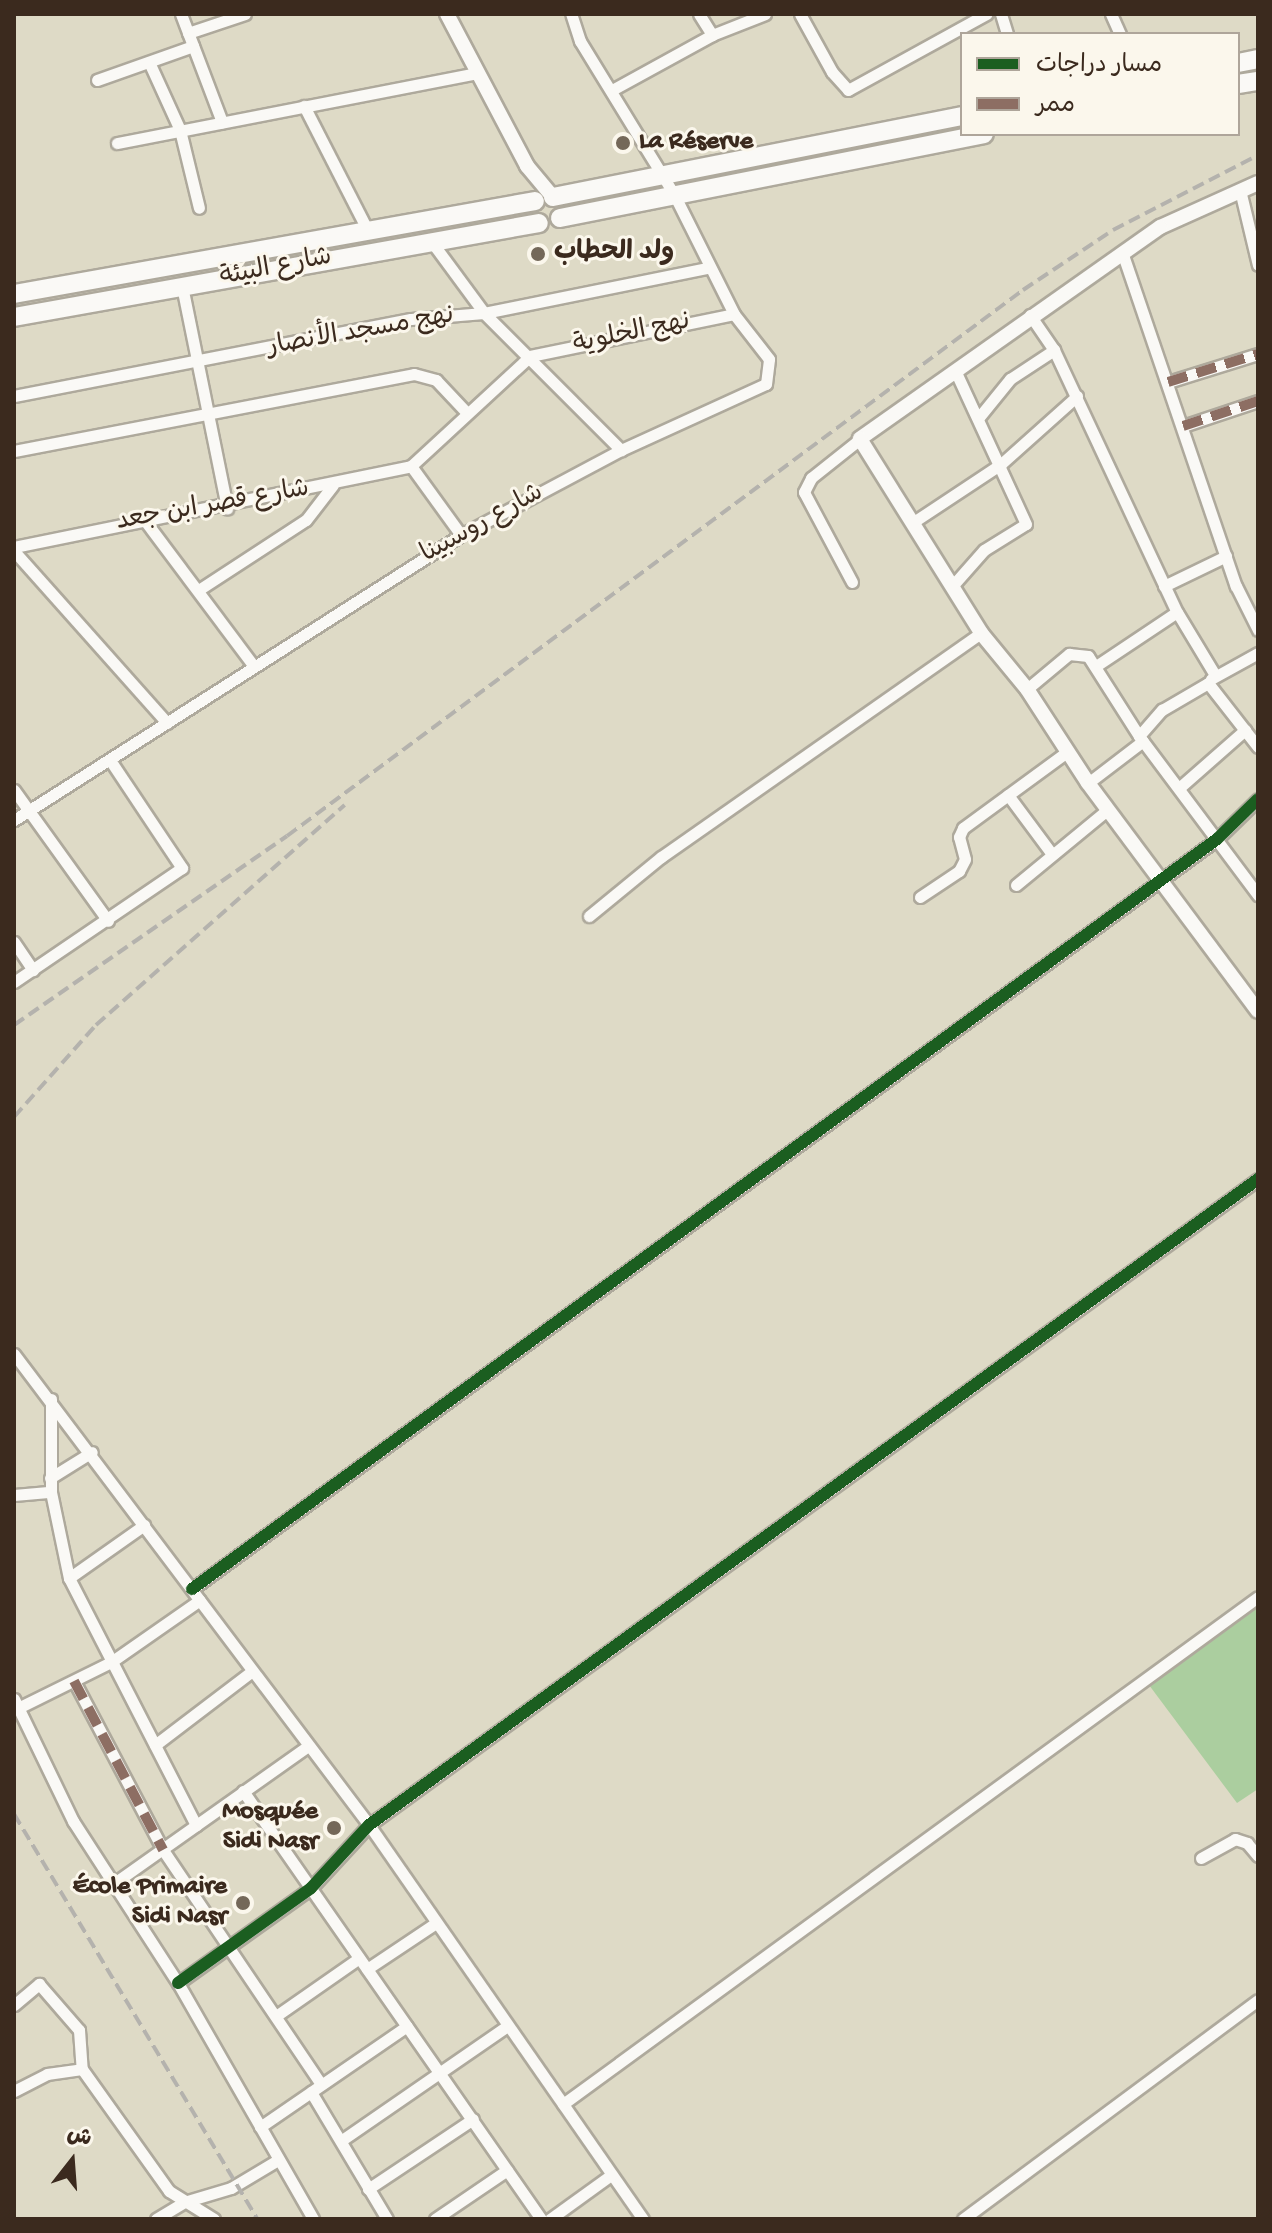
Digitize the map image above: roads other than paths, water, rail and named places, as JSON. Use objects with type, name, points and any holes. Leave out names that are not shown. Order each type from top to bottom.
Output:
[{"type":"main road","name":"شارع البيئة","points":[[14,294],[663,177],[960,116]]},
{"type":"main road","name":"شارع البيئة","points":[[14,317],[431,241],[539,223],[548,226],[560,218],[974,136]]},
{"type":"main road","points":[[539,223],[532,215],[544,199],[562,208],[560,218]]},
{"type":"street","points":[[181,14],[222,122]]},
{"type":"street","points":[[188,33],[245,14]]},
{"type":"street","points":[[447,14],[544,199]]},
{"type":"street","name":"شارع روسبينا","points":[[14,820],[461,535],[621,450],[766,384],[769,359],[734,314],[708,268],[675,196],[580,41],[571,14]]},
{"type":"street","points":[[699,14],[712,35]]},
{"type":"street","points":[[612,90],[712,35],[765,14]]},
{"type":"street","points":[[800,14],[832,72],[848,90],[986,14]]},
{"type":"street","points":[[97,80],[193,46]]},
{"type":"street","points":[[149,62],[180,130],[199,208]]},
{"type":"street","points":[[117,143],[478,73]]},
{"type":"street","points":[[304,106],[368,231]]},
{"type":"street","points":[[852,582],[804,492],[811,478],[1030,315],[1122,252],[1195,208],[1258,183]]},
{"type":"street","points":[[1240,190],[1258,265]]},
{"type":"street","points":[[431,241],[484,313],[621,450]]},
{"type":"street","points":[[1122,252],[1226,556],[1258,630]]},
{"type":"street","name":"نهج مسجد الأنصار","points":[[14,396],[198,364],[411,319],[484,313],[708,268]]},
{"type":"street","points":[[182,286],[227,508]]},
{"type":"street","name":"نهج الخلوية","points":[[530,356],[734,314]]},
{"type":"street","points":[[1030,315],[1054,350],[1164,586],[1212,679],[1258,747]]},
{"type":"street","points":[[980,416],[1010,379],[1054,350]]},
{"type":"street","points":[[1168,382],[1258,354]]},
{"type":"street","points":[[461,535],[411,466],[530,356]]},
{"type":"street","points":[[954,584],[984,550],[1026,524],[980,416],[955,370]]},
{"type":"street","points":[[14,451],[414,374],[436,380],[466,412]]},
{"type":"street","points":[[912,523],[1001,464],[1077,396]]},
{"type":"street","points":[[1183,426],[1258,401]]},
{"type":"street","points":[[860,439],[954,584],[981,633],[1027,689],[1107,810],[1258,1011]]},
{"type":"street","name":"شارع قصر ابن جعد","points":[[14,549],[143,518],[227,508],[411,466]]},
{"type":"street","points":[[200,589],[306,520],[333,485]]},
{"type":"street","points":[[143,518],[200,589],[253,665]]},
{"type":"street","points":[[14,549],[167,723]]},
{"type":"street","points":[[1164,586],[1226,556]]},
{"type":"street","points":[[1096,666],[1177,612]]},
{"type":"street","points":[[589,916],[661,857],[981,633]]},
{"type":"street","points":[[1027,689],[1069,654],[1080,652],[1096,666],[1141,738],[1257,890]]},
{"type":"street","points":[[1088,783],[1141,738],[1162,710],[1258,653]]},
{"type":"street","points":[[1179,788],[1245,730]]},
{"type":"street","points":[[920,897],[959,871],[965,859],[959,837],[963,828],[1067,752]]},
{"type":"street","points":[[14,982],[182,868],[110,760]]},
{"type":"street","points":[[14,790],[31,809],[108,921]]},
{"type":"street","points":[[1008,795],[1051,853]]},
{"type":"street","points":[[192,1589],[1160,877],[1217,839],[1258,799]]},
{"type":"street","points":[[1016,885],[1051,853],[1107,810]]},
{"type":"street","points":[[14,942],[33,970]]},
{"type":"street","points":[[178,1983],[311,1888],[369,1825],[1258,1179]]},
{"type":"street","points":[[14,1354],[92,1452],[369,1825],[643,2219]]},
{"type":"street","points":[[51,1398],[51,1492],[69,1578],[196,1825]]},
{"type":"street","points":[[50,1478],[92,1452]]},
{"type":"street","points":[[14,1495],[51,1492]]},
{"type":"street","points":[[69,1578],[144,1525]]},
{"type":"street","points":[[563,2104],[1258,1597]]},
{"type":"street","points":[[200,1600],[111,1662],[74,1681],[16,1703],[46,1770],[113,1884],[178,1983],[313,2219]]},
{"type":"street","points":[[155,1745],[252,1671]]},
{"type":"street","points":[[74,1681],[163,1850],[276,2016],[387,2219]]},
{"type":"street","points":[[113,1884],[308,1746]]},
{"type":"street","points":[[243,1791],[541,2219]]},
{"type":"street","points":[[1201,1858],[1235,1839],[1247,1843],[1258,1856]]},
{"type":"street","points":[[367,1969],[436,1923]]},
{"type":"street","points":[[276,2016],[359,1958]]},
{"type":"street","points":[[14,2005],[39,1984],[79,2030],[82,2069],[169,2191],[214,2219]]},
{"type":"street","points":[[963,2219],[1258,2000]]},
{"type":"street","points":[[260,2127],[407,2026]]},
{"type":"street","points":[[342,2140],[507,2026]]},
{"type":"street","points":[[14,2091],[47,2074],[82,2069]]},
{"type":"street","points":[[368,2189],[473,2119]]},
{"type":"street","points":[[156,2219],[184,2202],[231,2188],[278,2160]]},
{"type":"street","points":[[435,2219],[507,2170]]},
{"type":"street","points":[[550,2219],[611,2175]]},
{"type":"railway","points":[[14,1025],[287,836],[1023,290],[1113,230],[1258,155]]},
{"type":"railway","points":[[14,1117],[96,1025],[345,805]]},
{"type":"railway","points":[[14,1814],[257,2219]]},
{"type":"place","name":"La Réserve","points":[[623,143]]},
{"type":"place","name":"ولد الحطاب","points":[[538,254]]},
{"type":"place","name":"Mosquée Sidi Nasr","points":[[334,1828]]},
{"type":"place","name":"École Primaire Sidi Nasr","points":[[243,1903]]}]
